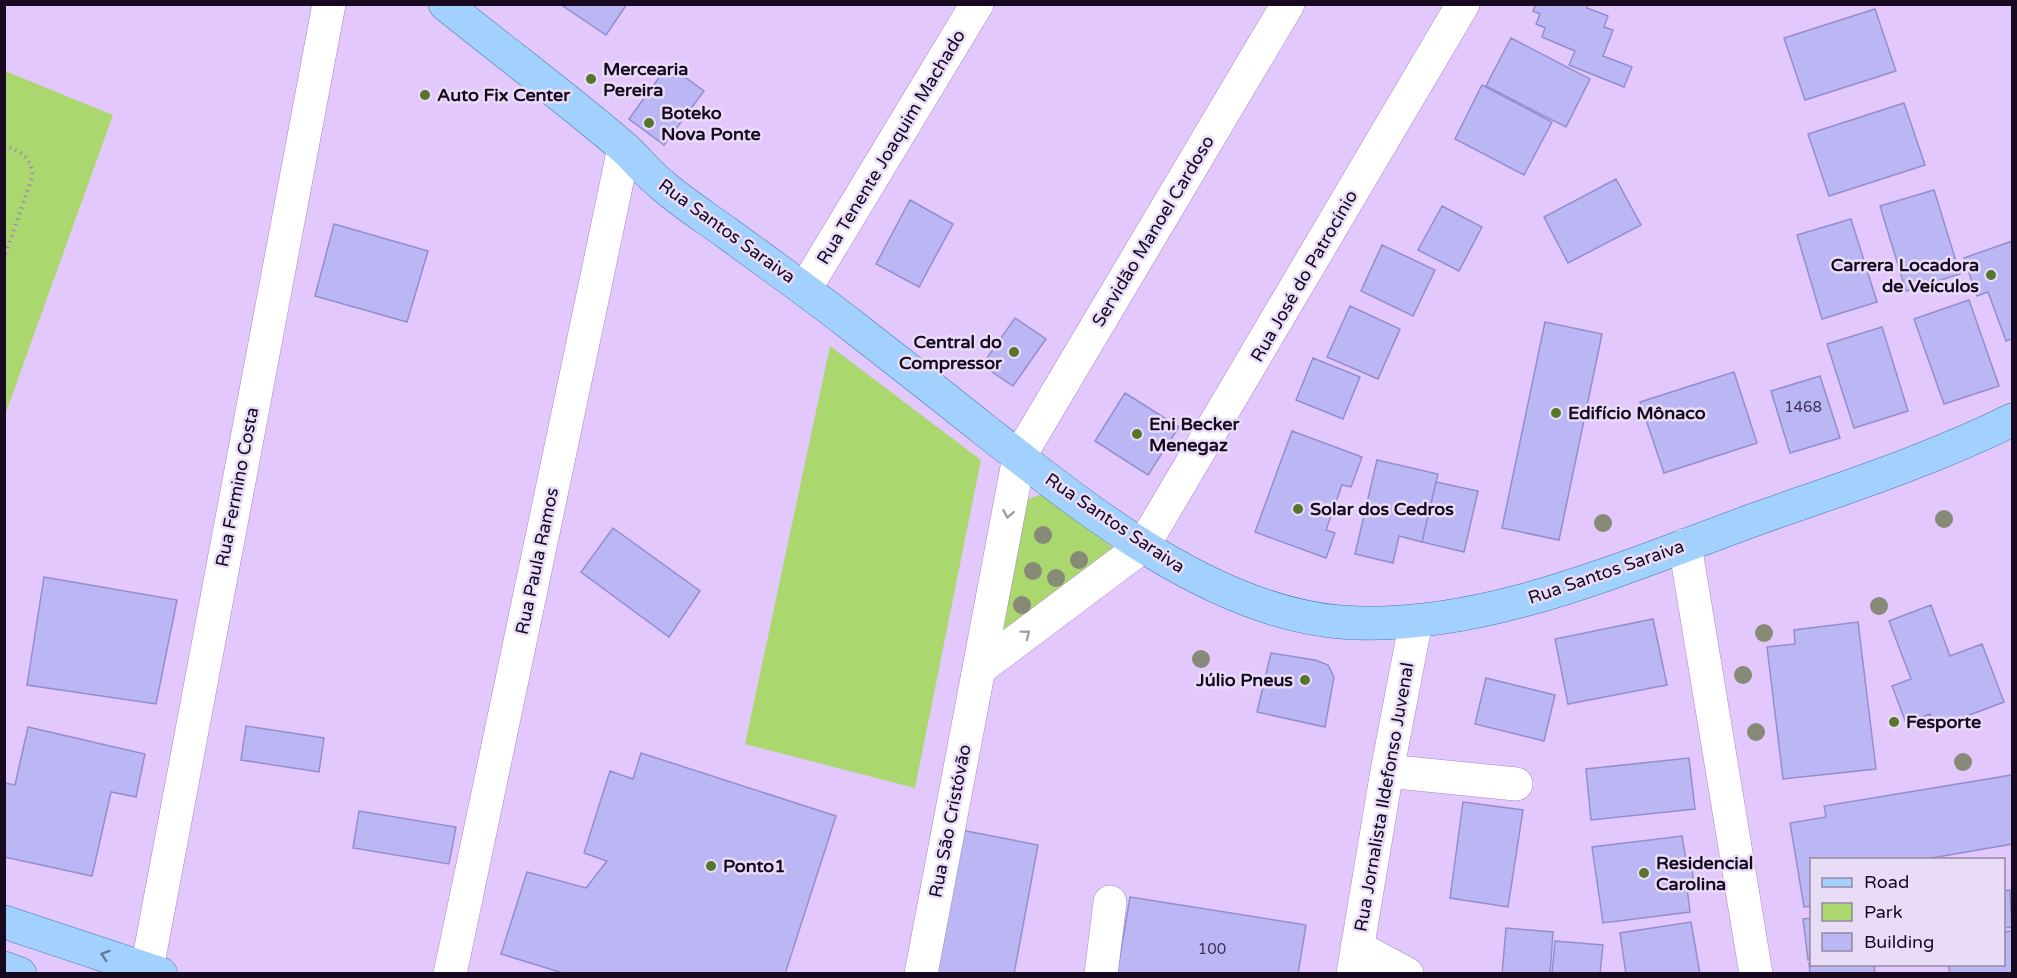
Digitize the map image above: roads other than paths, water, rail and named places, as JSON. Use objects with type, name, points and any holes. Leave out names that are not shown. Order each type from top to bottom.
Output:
[{"type":"main road","name":"Rua Santos Saraiva","points":[[445,4],[624,148],[661,185],[806,289],[1019,457],[1097,515],[1143,546],[1194,575],[1250,600],[1292,613],[1335,622],[1382,624],[1476,613],[1583,581],[1685,545],[1920,460],[2013,420]]},
{"type":"main road","points":[[4,922],[154,971]]},
{"type":"main road","points":[[4,968],[20,974]]},
{"type":"street","name":"Rua Fermino Costa","points":[[154,971],[329,4]]},
{"type":"street","name":"Rua Tenente Joaquim Machado","points":[[806,289],[977,4]]},
{"type":"street","name":"Servidão Manoel Cardoso","points":[[1019,457],[1288,4]]},
{"type":"street","name":"Rua José do Patrocínio","points":[[1143,546],[1463,4]]},
{"type":"street","name":"Rua Paula Ramos","points":[[450,974],[624,148]]},
{"type":"street","name":"Rua São Cristóvão","points":[[921,974],[1019,457]]},
{"type":"street","points":[[1685,545],[1756,974]]},
{"type":"street","points":[[979,669],[1143,546]]},
{"type":"street","name":"Rua Jornalista Ildefonso Juvenal","points":[[1355,960],[1387,771],[1416,621]]},
{"type":"street","points":[[1387,771],[1516,784]]},
{"type":"street","points":[[1101,974],[1110,902]]},
{"type":"street","points":[[1355,960],[1407,974]]},
{"type":"place","name":"Mercearia Pereira","points":[[591,79]]},
{"type":"place","name":"Auto Fix Center","points":[[425,95]]},
{"type":"place","name":"Boteko Nova Ponte","points":[[649,123]]},
{"type":"place","name":"Carrera Locadora de Veículos","points":[[1991,275]]},
{"type":"place","name":"Central do Compressor","points":[[1014,352]]},
{"type":"place","name":"Edifício Mônaco","points":[[1556,413]]},
{"type":"place","name":"Eni Becker Menegaz","points":[[1137,434]]},
{"type":"place","name":"Solar dos Cedros","points":[[1298,509]]},
{"type":"place","name":"Júlio Pneus","points":[[1305,680]]},
{"type":"place","name":"Fesporte","points":[[1894,722]]},
{"type":"place","name":"Ponto1","points":[[711,866]]},
{"type":"place","name":"Residencial Carolina","points":[[1644,873]]}]
